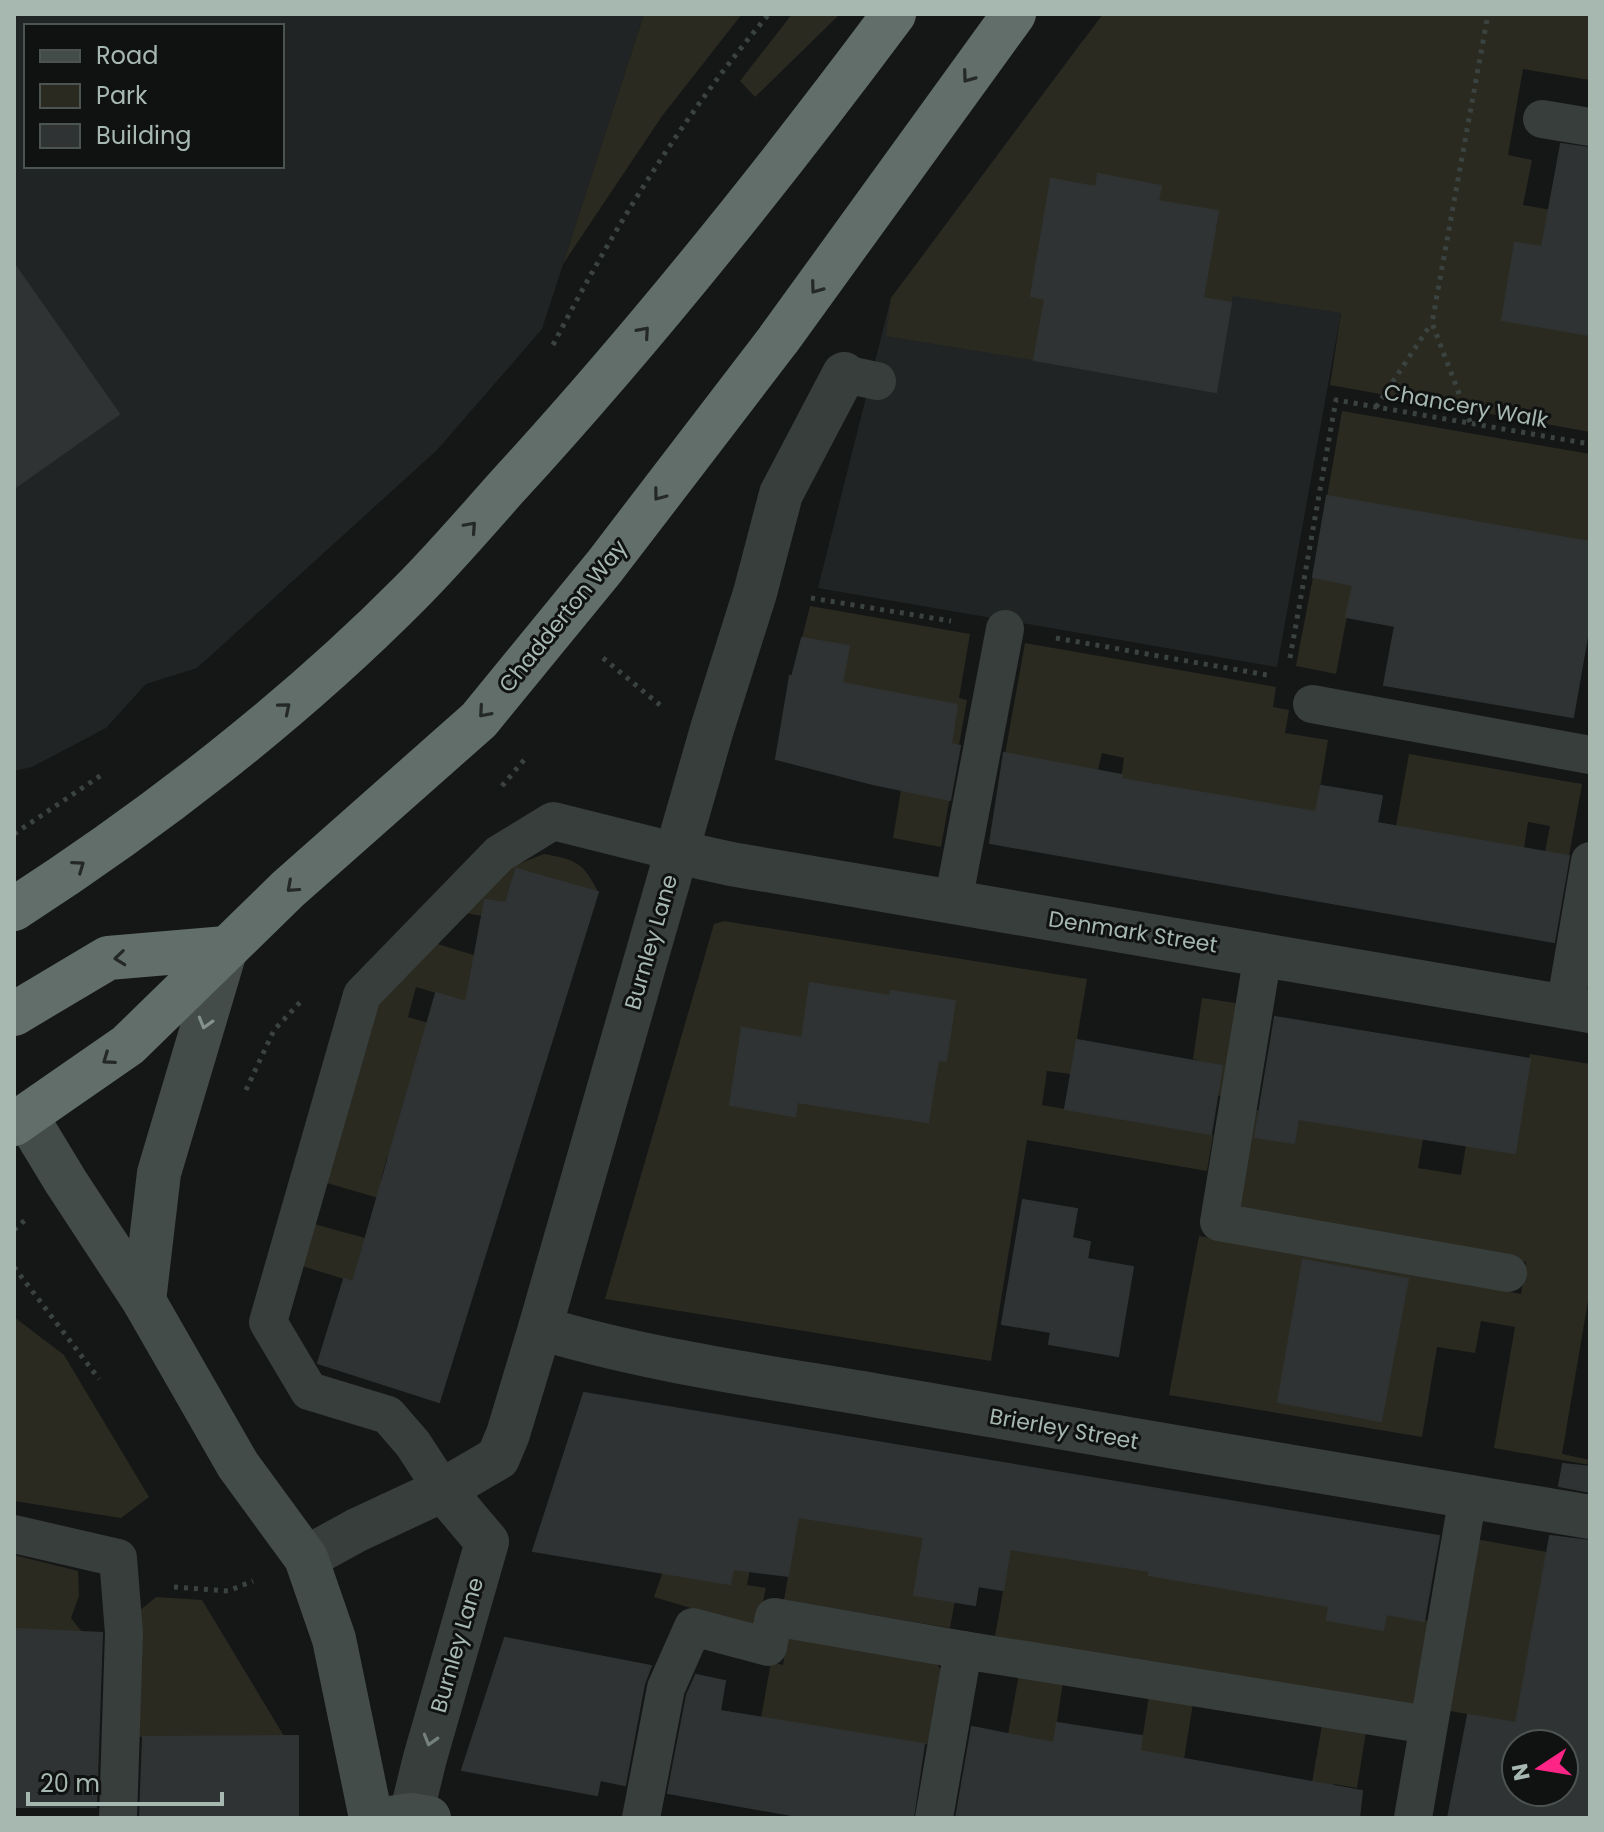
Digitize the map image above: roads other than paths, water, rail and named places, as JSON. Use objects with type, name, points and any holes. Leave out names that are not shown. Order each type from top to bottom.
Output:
[{"type":"highway","points":[[14,909],[126,833],[289,705],[410,593],[545,446],[676,295],[894,14]]},
{"type":"highway","name":"Chadderton Way","points":[[18,1112],[128,1045],[288,889],[479,720],[605,566],[778,340],[1014,14]]},
{"type":"highway","points":[[14,1014],[108,958],[226,948]]},
{"type":"street","name":"Burnley Lane","points":[[306,1558],[443,1490],[498,1458],[540,1328],[712,729],[755,593],[781,494],[861,377]]},
{"type":"street","name":"Denmark Street","points":[[677,852],[731,864],[1578,1009]]},
{"type":"street","points":[[144,1301],[159,1173],[226,948]]},
{"type":"street","name":"Burnley Lane","points":[[18,1112],[144,1301],[238,1465],[306,1558],[400,1817]]},
{"type":"street","name":"Brierley Street","points":[[540,1328],[593,1344],[1134,1442],[1590,1517]]},
{"type":"street","name":"Burnley Lane","points":[[400,1817],[425,1758],[487,1542],[443,1490]]},
{"type":"lane","points":[[1542,119],[1590,127]]},
{"type":"lane","points":[[953,902],[1005,629]]},
{"type":"lane","points":[[1312,704],[1590,755]]},
{"type":"lane","points":[[443,1490],[413,1444],[388,1415],[309,1391],[268,1322],[362,995],[499,854],[553,821],[677,852]]},
{"type":"lane","points":[[1578,1009],[1590,861]]},
{"type":"lane","points":[[1263,954],[1219,1222],[1508,1273]]},
{"type":"lane","points":[[1413,1818],[1468,1496]]},
{"type":"lane","points":[[14,1534],[118,1558],[124,1633],[118,1818]]},
{"type":"lane","points":[[641,1818],[666,1688],[693,1627],[768,1647],[774,1617],[1428,1725]]},
{"type":"lane","points":[[934,1818],[963,1650]]}]
